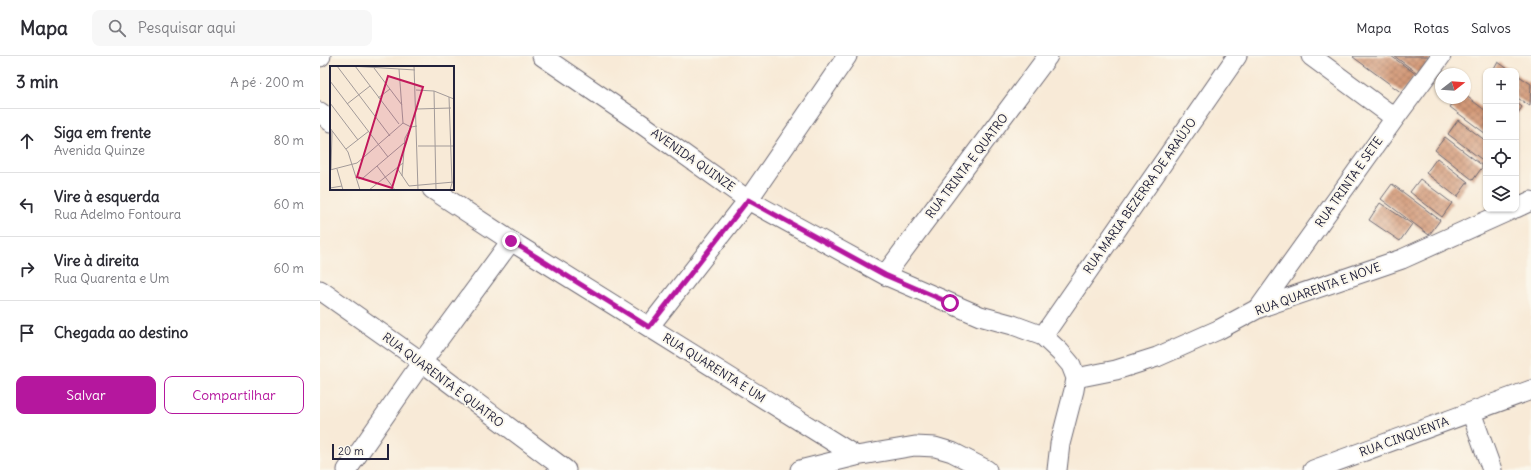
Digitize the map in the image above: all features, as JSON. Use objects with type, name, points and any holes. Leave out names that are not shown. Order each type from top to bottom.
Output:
[{"type":"street","name":"AVENIDA QUINZE","points":[[542,56],[643,125],[748,200],[885,275],[980,316],[1013,325],[1043,336]]},
{"type":"street","points":[[649,327],[748,200],[847,56]]},
{"type":"street","name":"RUA TRINTA E QUATRO","points":[[885,275],[1048,56]]},
{"type":"street","name":"RUA MARIA BEZERRA DE ARAÚJO","points":[[1043,336],[1237,56]]},
{"type":"street","points":[[1311,56],[1395,118]]},
{"type":"street","name":"RUA TRINTA E SETE","points":[[1259,308],[1441,56]]},
{"type":"street","points":[[320,112],[330,121]]},
{"type":"street","name":"RUA QUARENTA E UM","points":[[434,190],[511,241],[856,456]]},
{"type":"street","points":[[1519,207],[1531,201]]},
{"type":"street","name":"RUA QUARENTA E NOVE","points":[[1076,378],[1116,370],[1157,357],[1218,330],[1259,308],[1402,259],[1506,212]]},
{"type":"street","points":[[347,470],[422,362],[511,241]]},
{"type":"street","name":"RUA QUARENTA E QUATRO","points":[[320,290],[422,362],[557,468]]},
{"type":"street","points":[[1043,336],[1060,352],[1070,365],[1076,378],[1060,444],[1057,470]]},
{"type":"street","name":"RUA CINQUENTA","points":[[1314,470],[1531,390]]},
{"type":"street","points":[[1471,412],[1492,470]]},
{"type":"street","points":[[800,470],[856,456],[915,446],[935,447],[952,452],[987,470]]},
{"type":"building","points":[[1391,56],[1416,74],[1402,93],[1353,57]]},
{"type":"building","points":[[1394,56],[1428,56],[1431,58],[1420,75]]},
{"type":"building","points":[[1498,62],[1507,68],[1495,68]]},
{"type":"building","points":[[1519,76],[1531,84],[1530,106],[1519,99]]},
{"type":"building","points":[[1471,100],[1483,109],[1483,132],[1450,107],[1452,104],[1471,104]]},
{"type":"building","points":[[1519,104],[1522,107],[1519,112]]},
{"type":"building","points":[[1458,120],[1483,139],[1483,160],[1448,134]]},
{"type":"building","points":[[1445,137],[1483,166],[1473,180],[1435,150]]},
{"type":"building","points":[[1437,158],[1468,182],[1457,197],[1426,173]]},
{"type":"building","points":[[1420,179],[1452,203],[1442,217],[1410,192]]},
{"type":"building","points":[[1392,184],[1440,220],[1429,235],[1381,199]]},
{"type":"building","points":[[1380,203],[1412,224],[1400,241],[1369,220]]},
{"type":"route","points":[[511,241],[649,327],[748,200],[885,275],[919,291],[950,303]]}]
